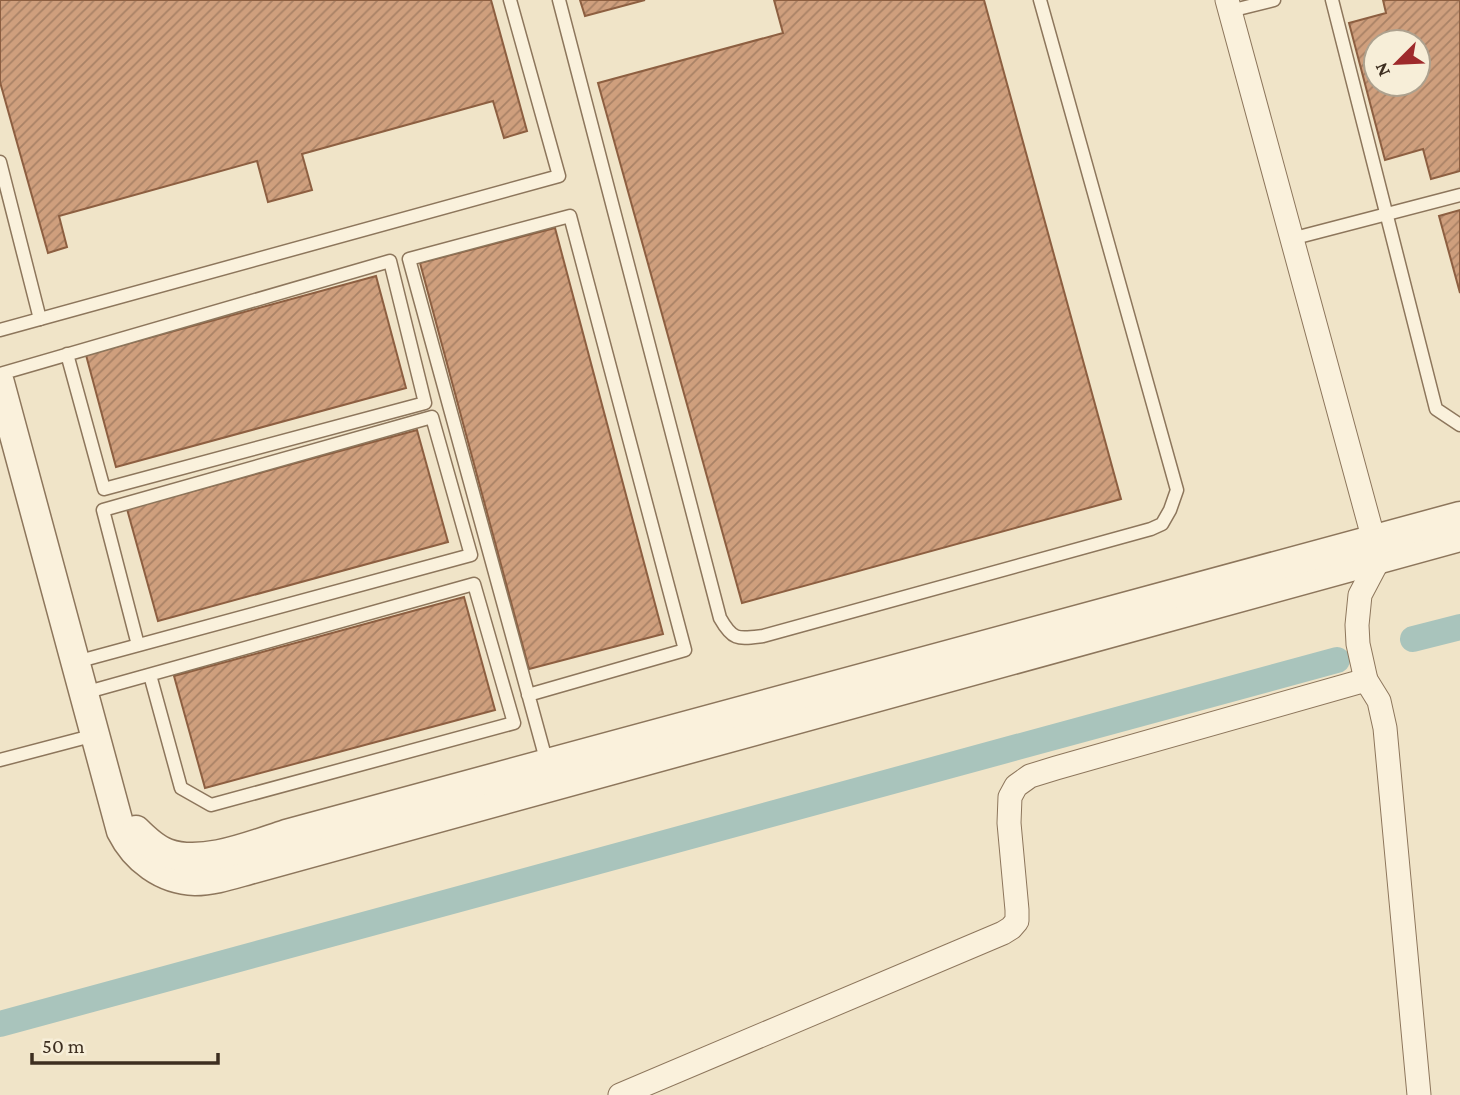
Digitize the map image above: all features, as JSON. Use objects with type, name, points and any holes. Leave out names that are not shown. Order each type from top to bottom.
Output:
[{"type":"street","points":[[1228,6],[1376,549],[1360,595],[1358,645],[1366,680],[1379,701],[1385,728],[1419,1095]]},
{"type":"street","points":[[0,383],[121,831],[137,856],[149,866],[163,874],[185,880],[216,879],[1376,549],[1460,516]]},
{"type":"street","points":[[112,797],[133,827],[156,847],[175,855],[211,856],[547,764],[1376,549],[1460,537]]},
{"type":"street","points":[[621,1095],[1012,928],[1017,921],[1009,823],[1010,797],[1016,786],[1030,776],[1366,680]]},
{"type":"lane","points":[[0,330],[559,176],[510,0]]},
{"type":"lane","points":[[559,0],[720,618],[728,632],[741,639],[763,636],[1151,529],[1162,524],[1170,510],[1177,490],[1040,0]]},
{"type":"lane","points":[[1228,6],[1274,0]]},
{"type":"lane","points":[[1332,0],[1436,410],[1460,425]]},
{"type":"lane","points":[[0,162],[40,318]]},
{"type":"lane","points":[[1292,239],[1460,195]]},
{"type":"lane","points":[[528,695],[685,650],[570,216],[409,259],[528,695],[547,764]]},
{"type":"lane","points":[[0,374],[67,354],[390,261],[425,403],[104,489],[67,354]]},
{"type":"lane","points":[[75,662],[138,645],[471,555],[432,417],[103,510],[138,645]]},
{"type":"lane","points":[[84,693],[474,584],[514,723],[211,804],[181,788],[150,675]]},
{"type":"lane","points":[[0,760],[95,734]]},
{"type":"building","points":[[0,0],[491,0],[527,131],[504,138],[493,101],[302,154],[312,190],[268,202],[257,161],[59,216],[67,247],[48,253],[0,82]]},
{"type":"building","points":[[580,0],[645,0],[585,16]]},
{"type":"building","points":[[774,0],[984,0],[1121,499],[742,603],[598,83],[783,33]]},
{"type":"building","points":[[1383,0],[1460,0],[1460,171],[1431,179],[1423,149],[1385,160],[1369,98],[1432,98],[1432,28],[1362,28],[1362,72],[1349,23],[1386,13]]},
{"type":"building","points":[[1460,210],[1460,293],[1439,216]]},
{"type":"building","points":[[555,228],[663,634],[529,669],[420,263]]},
{"type":"building","points":[[376,276],[406,388],[116,467],[86,355]]},
{"type":"building","points":[[417,430],[448,542],[158,621],[127,509]]},
{"type":"building","points":[[464,597],[495,710],[205,788],[174,676]]},
{"type":"waterway","points":[[1413,639],[1460,627]]},
{"type":"waterway","points":[[0,1024],[1337,660]]}]
